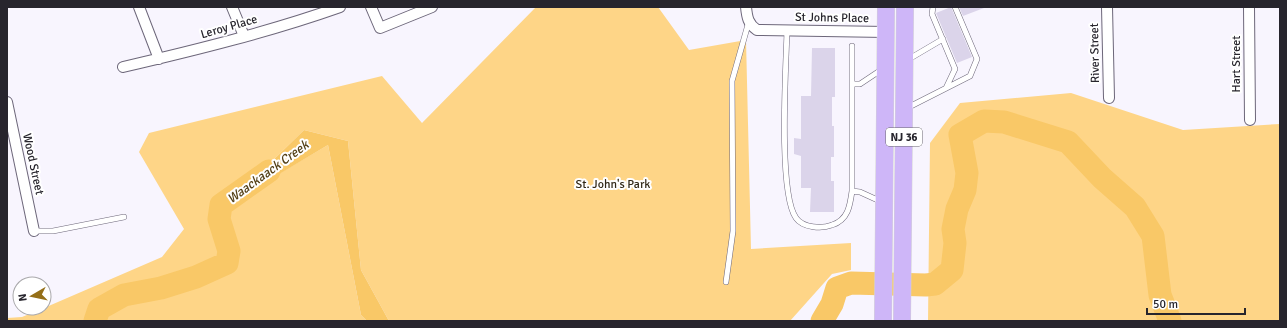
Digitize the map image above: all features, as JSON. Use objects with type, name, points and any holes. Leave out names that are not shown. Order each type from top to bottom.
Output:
[{"type":"highway","name":"NJ 36","points":[[883,321],[886,7]]},
{"type":"highway","name":"NJ 36","points":[[902,321],[905,7]]},
{"type":"street","points":[[139,7],[159,59]]},
{"type":"street","points":[[232,7],[244,36]]},
{"type":"street","name":"Leroy Place","points":[[123,67],[244,36],[340,7]]},
{"type":"street","points":[[371,7],[380,28],[430,8]]},
{"type":"street","points":[[746,7],[749,22]]},
{"type":"street","name":"River Street","points":[[1107,7],[1109,98]]},
{"type":"street","name":"Hart Street","points":[[1249,7],[1250,120]]},
{"type":"street","name":"St Johns Place","points":[[749,22],[757,30],[886,32]]},
{"type":"street","name":"Wood Street","points":[[7,102],[34,231]]},
{"type":"lane","points":[[933,7],[932,14],[955,69],[946,88]]},
{"type":"lane","points":[[904,110],[970,76],[978,59],[955,7]]},
{"type":"lane","points":[[726,282],[733,230],[732,80],[749,22]]},
{"type":"lane","points":[[787,30],[785,161],[790,206],[796,219],[808,225],[829,226],[838,223],[845,217],[850,208],[852,191],[852,46]]},
{"type":"lane","points":[[904,61],[943,39]]},
{"type":"lane","points":[[852,84],[860,84],[886,68]]},
{"type":"lane","points":[[852,191],[860,192],[884,204]]},
{"type":"lane","points":[[34,231],[53,231],[124,217]]},
{"type":"green space","name":"St. John's Park","points":[[536,7],[658,7],[689,50],[746,40],[751,249],[851,243],[851,270],[832,274],[790,321],[389,321],[361,270],[348,141],[304,130],[229,203],[328,145],[361,315],[367,321],[7,321],[7,318],[24,316],[52,316],[52,305],[162,257],[184,229],[139,152],[149,133],[382,76],[422,123]]},
{"type":"green space","points":[[1071,93],[1183,130],[1280,124],[1280,321],[928,321],[930,143],[960,103]]},
{"type":"water","points":[[304,130],[348,141],[361,270],[389,321],[367,321],[361,315],[328,145],[227,205]]},
{"type":"building","points":[[951,7],[972,57],[957,63],[936,13]]},
{"type":"building","points":[[959,7],[983,7],[984,8],[963,16]]},
{"type":"building","points":[[812,48],[835,48],[835,97],[832,97],[834,157],[831,157],[831,181],[834,181],[834,212],[810,212],[811,188],[801,188],[801,156],[794,154],[794,138],[801,139],[801,96],[811,96]]},
{"type":"waterway","name":"Waackaack Creek","points":[[822,321],[832,304],[837,288],[851,283],[935,284],[952,270],[955,243],[953,229],[957,209],[965,190],[967,173],[960,135],[984,121],[1004,122],[1068,142],[1102,178],[1135,207],[1153,236],[1160,295],[1170,321]]},
{"type":"waterway","name":"Waackaack Creek","points":[[95,321],[99,309],[124,295],[161,288],[196,277],[227,263],[229,251],[219,219],[221,205],[269,171]]}]
